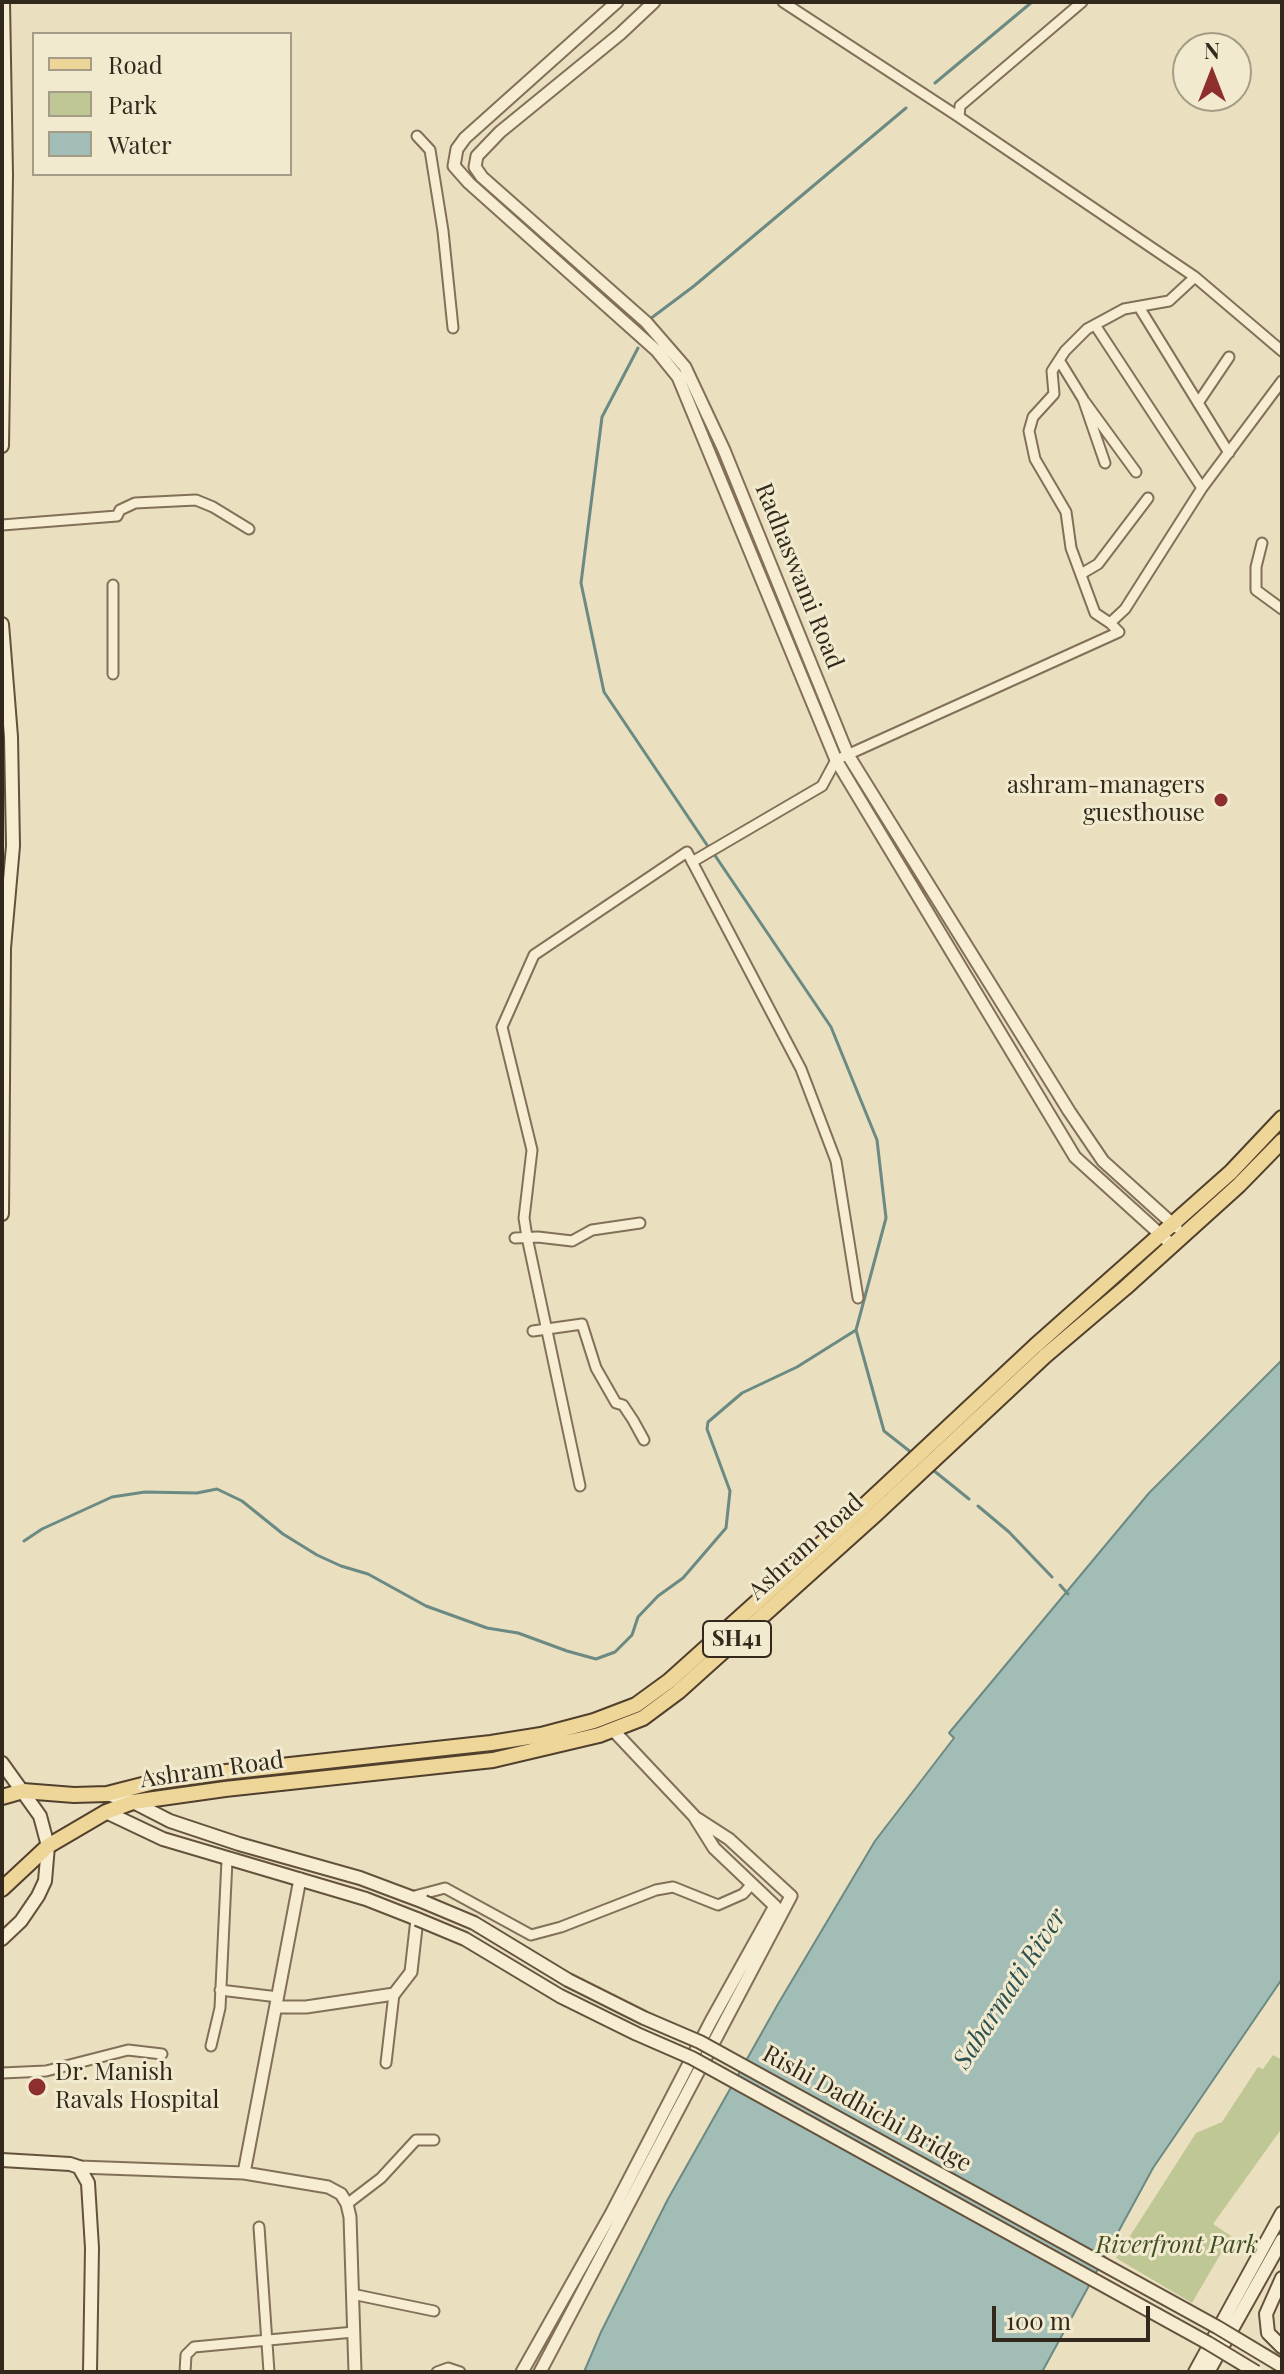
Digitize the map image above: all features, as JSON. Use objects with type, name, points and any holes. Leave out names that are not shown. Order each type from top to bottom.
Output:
[{"type":"main road","points":[[2,446],[6,175],[3,2]]},
{"type":"main road","points":[[2,624],[11,737],[13,846],[4,948],[2,1214]]},
{"type":"main road","name":"Ashram Road","points":[[1179,1229],[1282,1118]]},
{"type":"main road","name":"Ashram Road","points":[[2,1889],[48,1846],[106,1812],[133,1802],[493,1760],[544,1749],[609,1723],[669,1681],[866,1504],[1035,1346],[1167,1240],[1282,1141]]},
{"type":"main road","name":"Ashram Road","points":[[2,1797],[23,1791],[107,1794],[154,1782],[491,1743],[609,1723]]},
{"type":"main road","points":[[2,1763],[40,1816],[48,1846],[45,1881],[38,1896],[21,1921],[2,1939]]},
{"type":"main road","name":"Rishi Dadhichi Bridge","points":[[107,1794],[133,1802],[170,1821],[239,1844],[360,1878],[474,1923],[568,1980],[700,2042],[1203,2319],[1282,2366]]},
{"type":"main road","name":"Rishi Dadhichi Bridge","points":[[106,1812],[163,1839],[366,1899],[465,1939],[560,1996],[692,2058],[1256,2372]]},
{"type":"main road","points":[[2,2160],[79,2167],[88,2183],[92,2248],[90,2372]]},
{"type":"main road","points":[[1195,2372],[1282,2213]]},
{"type":"main road","points":[[1208,2372],[1282,2240]]},
{"type":"main road","points":[[1282,2278],[1266,2314],[1268,2333],[1282,2347]]},
{"type":"street","points":[[617,2],[465,138],[457,149],[454,166],[475,167],[477,156],[500,132],[620,34],[654,2]]},
{"type":"street","points":[[783,2],[1195,277],[1282,351]]},
{"type":"street","points":[[959,117],[960,106],[1082,2]]},
{"type":"street","points":[[417,136],[430,150],[443,231],[453,328]]},
{"type":"street","name":"Radhaswami Road","points":[[454,166],[469,183],[657,351],[678,377],[836,760],[1075,1157],[1167,1240]]},
{"type":"street","name":"Radhaswami Road","points":[[475,167],[482,177],[646,322],[685,367],[724,450],[848,755],[1103,1161],[1179,1229]]},
{"type":"street","points":[[692,862],[822,786],[836,760],[1119,632],[1095,613],[1071,548],[1066,512],[1035,459],[1029,431],[1033,417],[1054,394],[1052,371],[1087,329],[1124,309],[1169,301],[1195,277]]},
{"type":"street","points":[[1139,307],[1229,453]]},
{"type":"street","points":[[637,333],[646,322]]},
{"type":"street","points":[[1095,325],[1202,488]]},
{"type":"street","points":[[1198,403],[1229,357]]},
{"type":"street","points":[[1059,360],[1136,472]]},
{"type":"street","points":[[1110,623],[1125,609],[1202,488],[1282,381]]},
{"type":"street","points":[[1083,399],[1105,463]]},
{"type":"street","points":[[1081,574],[1098,564],[1148,498]]},
{"type":"street","points":[[2,525],[117,516],[120,510],[135,503],[196,500],[249,529]]},
{"type":"street","points":[[1262,543],[1256,567],[1256,590],[1282,609]]},
{"type":"street","points":[[113,585],[113,674]]},
{"type":"street","points":[[580,1486],[527,1237],[524,1218],[532,1150],[502,1027],[534,955],[687,852],[801,1069],[836,1161],[858,1298]]},
{"type":"street","points":[[515,1238],[572,1241],[592,1230],[640,1223]]},
{"type":"street","points":[[533,1331],[582,1324],[601,1377],[644,1440]]},
{"type":"street","points":[[522,2372],[611,2214],[711,2021],[775,1906],[714,1848],[694,1816],[609,1723]]},
{"type":"street","points":[[540,2372],[791,1896],[729,1839],[694,1816]]},
{"type":"street","points":[[211,2046],[220,2008],[227,1860]]},
{"type":"street","points":[[244,2173],[300,1879]]},
{"type":"street","points":[[411,1897],[445,1888],[531,1935],[561,1927],[656,1890],[673,1887],[718,1905],[743,1894],[752,1884]]},
{"type":"street","points":[[386,2063],[394,1994],[411,1972],[417,1919]]},
{"type":"street","points":[[220,1990],[306,2007],[394,1994]]},
{"type":"street","points":[[2,2073],[46,2071],[128,2050],[162,2054]]},
{"type":"street","points":[[347,2204],[381,2178],[416,2140],[434,2140]]},
{"type":"street","points":[[79,2167],[244,2173],[328,2187],[341,2194],[347,2204],[355,2372]]},
{"type":"street","points":[[259,2227],[269,2372]]},
{"type":"street","points":[[352,2294],[434,2311]]},
{"type":"street","points":[[185,2372],[186,2355],[194,2347],[354,2332]]},
{"type":"street","points":[[437,2372],[448,2368],[460,2372]]},
{"type":"green space","name":"Riverfront Park","points":[[1273,2055],[1282,2060],[1282,2128],[1213,2224],[1231,2236],[1192,2303],[1116,2258],[1196,2133],[1222,2122],[1258,2067],[1263,2069]]},
{"type":"water","name":"Sabarmati River","points":[[1282,1360],[1282,1979],[1153,2168],[1042,2372],[584,2372],[668,2199],[778,2004],[875,1841],[954,1738],[949,1733],[1149,1493]]},
{"type":"waterway","points":[[935,83],[1032,2]]},
{"type":"waterway","points":[[650,319],[694,286],[906,108]]},
{"type":"waterway","points":[[638,348],[602,417],[581,583],[604,692],[709,848]]},
{"type":"waterway","points":[[714,854],[831,1027],[877,1140],[886,1218],[856,1330],[884,1431],[912,1453]]},
{"type":"waterway","points":[[24,1541],[42,1529],[112,1497],[145,1492],[197,1493],[217,1489],[242,1501],[283,1534],[317,1555],[368,1574],[426,1606],[487,1628],[518,1633],[596,1659],[615,1652],[632,1635],[638,1617],[658,1596],[683,1578],[726,1528],[730,1491],[707,1429],[708,1422],[742,1393],[797,1367],[856,1330]]},
{"type":"waterway","points":[[933,1470],[969,1499]]},
{"type":"waterway","points":[[978,1506],[1009,1532],[1052,1577]]},
{"type":"waterway","points":[[1060,1585],[1068,1594]]},
{"type":"place","name":"ashram-managers guesthouse","points":[[1221,800]]},
{"type":"place","name":"Dr. Manish Ravals Hospital","points":[[37,2087]]}]
